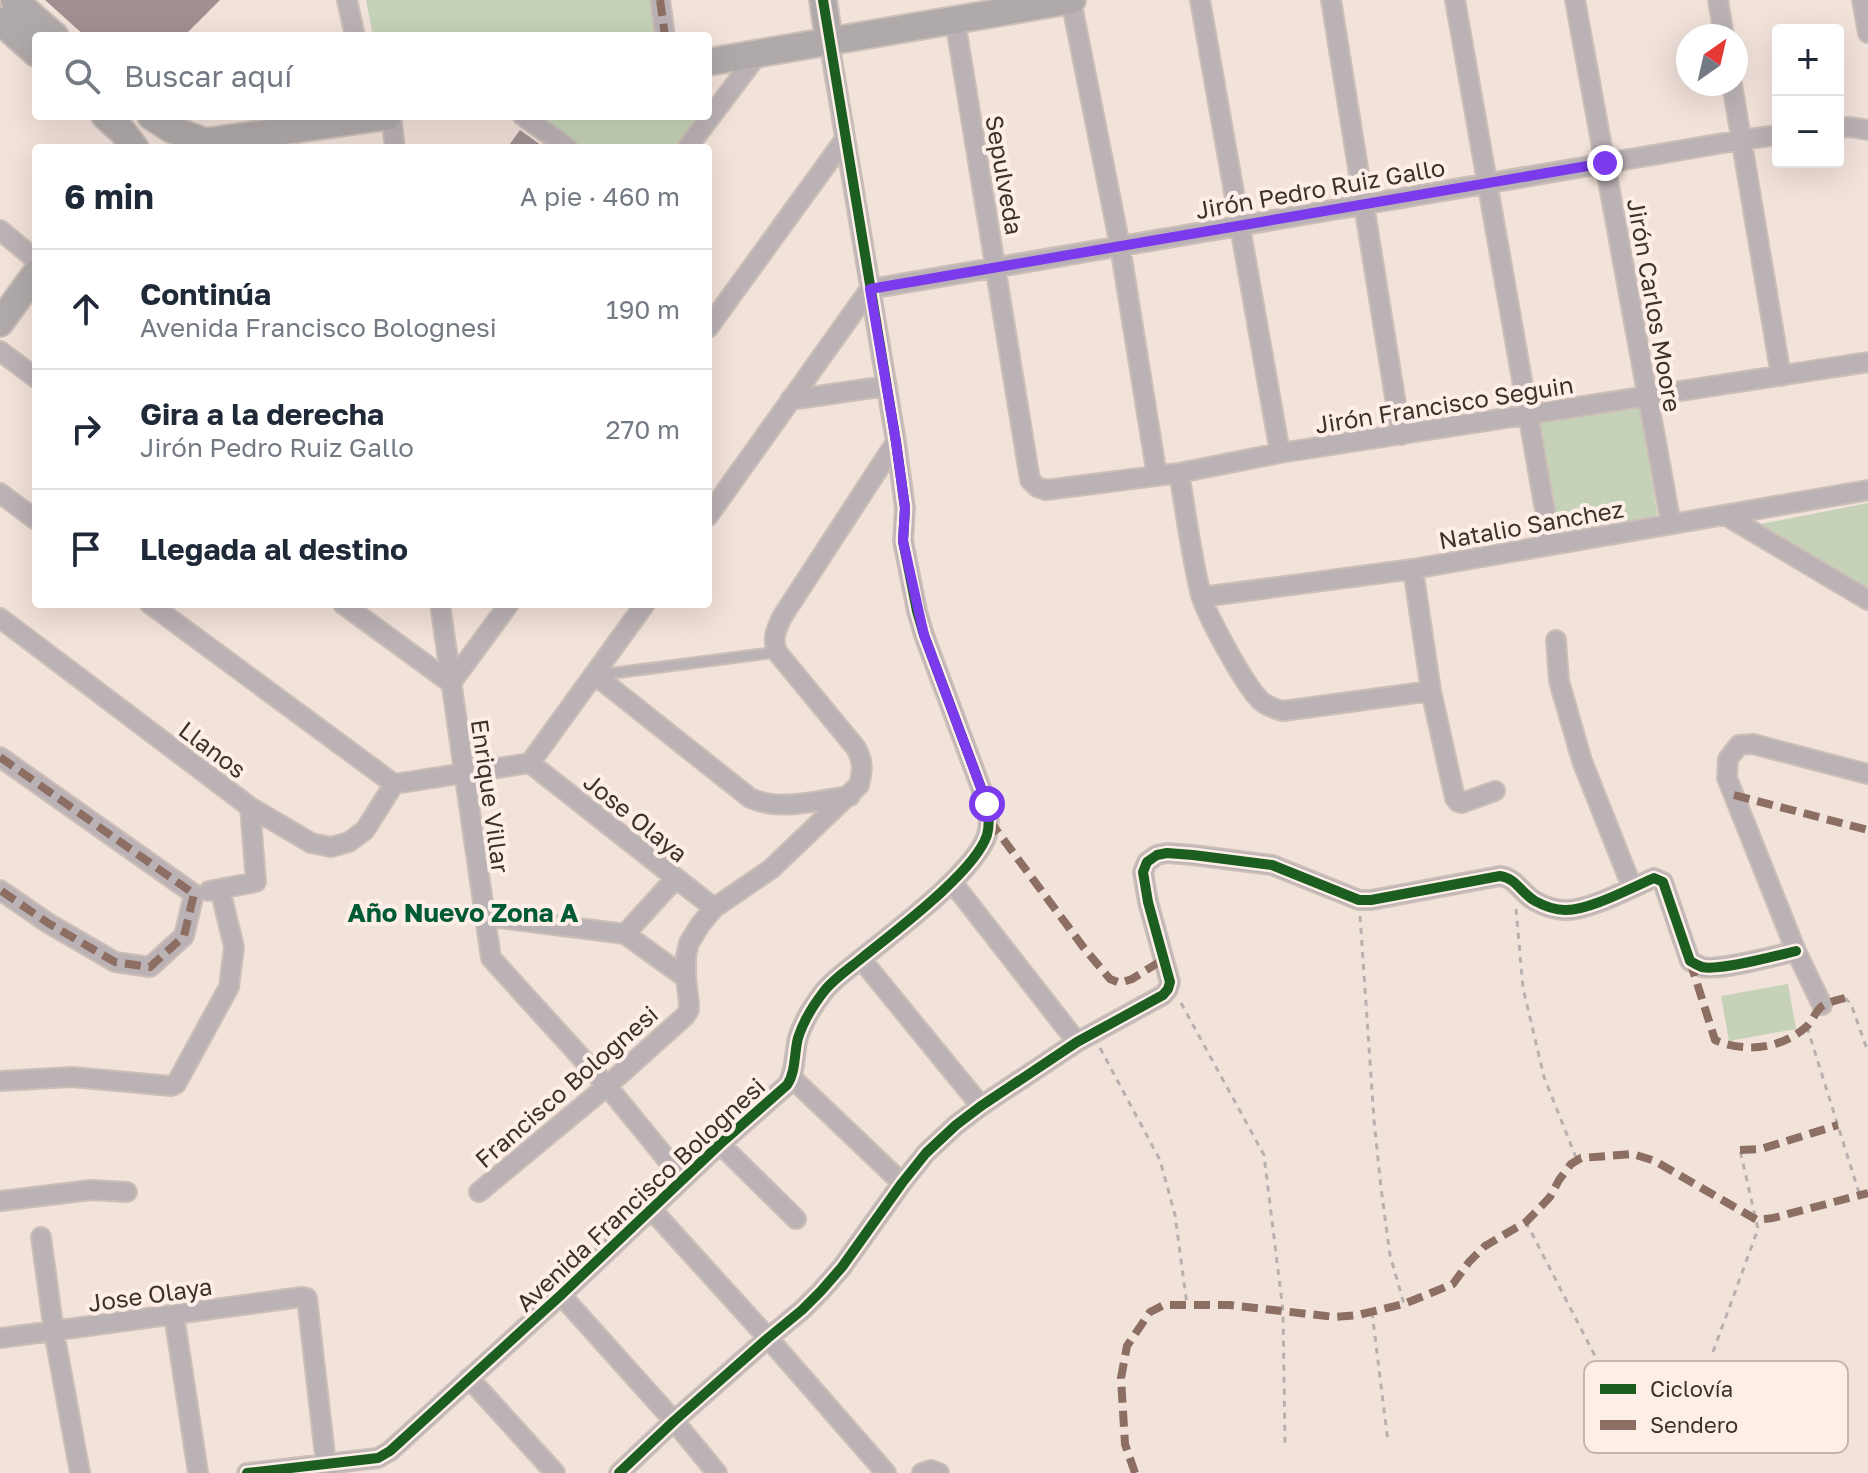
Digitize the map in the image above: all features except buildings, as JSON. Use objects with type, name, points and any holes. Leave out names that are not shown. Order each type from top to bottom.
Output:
[{"type":"street","points":[[14,0],[50,32]]},
{"type":"street","points":[[347,0],[354,32]]},
{"type":"street","points":[[660,0],[664,32]]},
{"type":"street","name":"Avenida Francisco Bolognesi","points":[[247,1473],[326,1468],[378,1458],[390,1451],[787,1085],[792,1078],[799,1036],[826,988],[952,882],[980,850],[989,820],[987,804],[924,635],[903,541],[905,508],[896,442],[823,0]]},
{"type":"street","points":[[712,61],[1040,3],[1072,0],[1120,246],[1157,476]]},
{"type":"street","points":[[1200,0],[1280,453]]},
{"type":"street","points":[[1331,0],[1401,435]]},
{"type":"street","points":[[1455,0],[1551,544]]},
{"type":"street","name":"Jirón Carlos Moore","points":[[1575,0],[1671,524]]},
{"type":"street","points":[[1718,0],[1722,24]]},
{"type":"street","points":[[1862,0],[1868,33]]},
{"type":"street","name":"Sepulveda","points":[[955,20],[1030,480]]},
{"type":"street","points":[[0,21],[32,49]]},
{"type":"street","points":[[712,115],[759,53]]},
{"type":"street","points":[[1734,96],[1781,376]]},
{"type":"street","points":[[110,120],[132,144]]},
{"type":"street","points":[[157,120],[194,144]]},
{"type":"street","points":[[203,144],[361,120]]},
{"type":"street","points":[[382,120],[393,144]]},
{"type":"street","points":[[529,120],[562,144]]},
{"type":"street","points":[[690,144],[708,120]]},
{"type":"street","points":[[1844,128],[1868,130]]},
{"type":"street","name":"Jirón Pedro Ruiz Gallo","points":[[870,289],[1772,136]]},
{"type":"street","points":[[712,322],[845,139]]},
{"type":"street","points":[[0,230],[32,257]]},
{"type":"street","points":[[0,323],[32,279]]},
{"type":"street","points":[[712,510],[870,289]]},
{"type":"street","points":[[0,351],[32,375]]},
{"type":"street","name":"Jirón Francisco Seguin","points":[[1030,480],[1046,490],[1179,473],[1280,453],[1868,362]]},
{"type":"street","points":[[790,400],[886,386]]},
{"type":"street","points":[[777,652],[774,634],[782,617],[896,442]]},
{"type":"street","points":[[1179,473],[1202,597],[1227,649],[1254,694],[1264,704],[1283,711],[1431,691]]},
{"type":"street","name":"Natalio Sanchez","points":[[1202,597],[1413,569],[1868,490]]},
{"type":"street","points":[[0,493],[32,517]]},
{"type":"street","points":[[1725,515],[1868,600]]},
{"type":"street","points":[[1413,569],[1431,691],[1455,798],[1462,803],[1495,791]]},
{"type":"street","points":[[155,608],[394,784],[530,763],[642,608]]},
{"type":"street","points":[[348,608],[451,683],[506,608]]},
{"type":"street","name":"Enrique Villar","points":[[441,608],[491,958],[607,1086],[683,1179]]},
{"type":"street","name":"Llanos","points":[[0,618],[250,807],[311,843],[331,847],[349,842],[365,830],[394,784]]},
{"type":"street","points":[[1556,640],[1559,681],[1582,761],[1632,887]]},
{"type":"street","name":"Francisco Bolognesi","points":[[479,1192],[607,1086],[685,1016],[689,1010],[686,956],[689,943],[700,925],[714,908],[771,869],[859,785],[863,773],[862,760],[845,733],[777,652]]},
{"type":"street","points":[[595,675],[750,798],[778,806],[850,796]]},
{"type":"street","points":[[1822,1005],[1796,951],[1727,778],[1728,759],[1739,745],[1753,744],[1868,774]]},
{"type":"street","points":[[0,757],[194,894],[256,882],[250,807]]},
{"type":"street","name":"Jose Olaya","points":[[530,763],[714,908]]},
{"type":"street","points":[[619,1473],[821,1291],[926,1153],[956,1125],[1085,1038],[1157,1000],[1168,989],[1170,982],[1143,872],[1147,862],[1157,855],[1193,855],[1272,865],[1359,900],[1509,877],[1525,895],[1545,906],[1566,911],[1584,907],[1654,878],[1663,882],[1690,961],[1706,968],[1796,951]]},
{"type":"street","points":[[625,934],[675,879]]},
{"type":"street","points":[[952,882],[1085,1038]]},
{"type":"street","points":[[0,1081],[72,1077],[176,1084],[229,987],[234,947],[220,889]]},
{"type":"street","points":[[0,890],[48,923],[115,962],[150,967],[184,936],[194,894]]},
{"type":"street","points":[[484,916],[625,934],[686,978]]},
{"type":"street","points":[[861,959],[981,1106]]},
{"type":"street","points":[[792,1078],[902,1183]]},
{"type":"street","points":[[720,1144],[796,1219]]},
{"type":"street","points":[[0,1201],[91,1190],[127,1192]]},
{"type":"street","points":[[652,1210],[886,1473]]},
{"type":"street","points":[[41,1237],[54,1332],[80,1473]]},
{"type":"street","points":[[561,1295],[717,1473]]},
{"type":"street","name":"Jose Olaya","points":[[0,1338],[307,1298],[326,1468]]},
{"type":"street","points":[[174,1315],[198,1473]]},
{"type":"street","points":[[469,1378],[555,1473]]},
{"type":"street","points":[[922,1473],[931,1470],[939,1473]]},
{"type":"lane","points":[[595,675],[777,652]]},
{"type":"path","points":[[1525,895],[1516,904],[1523,988],[1544,1077],[1577,1160]]},
{"type":"path","points":[[1359,900],[1381,1188],[1390,1255],[1404,1304]]},
{"type":"path","points":[[1170,982],[1264,1155],[1283,1311],[1285,1445]]},
{"type":"path","points":[[1845,998],[1851,1004],[1868,1052]]},
{"type":"path","points":[[1807,1027],[1860,1196]]},
{"type":"path","points":[[1085,1038],[1160,1160],[1175,1215],[1187,1305]]},
{"type":"path","points":[[1713,1352],[1758,1229],[1740,1150]]},
{"type":"path","points":[[1526,1222],[1598,1361]]},
{"type":"path","points":[[1372,1312],[1388,1442]]},
{"type":"green space","points":[[366,0],[652,0],[656,32],[372,32]]},
{"type":"green space","points":[[539,120],[699,120],[681,144],[574,144]]},
{"type":"green space","points":[[1640,407],[1658,518],[1558,534],[1540,422]]},
{"type":"green space","points":[[1868,503],[1868,588],[1761,524]]},
{"type":"green space","points":[[1788,984],[1796,1029],[1729,1041],[1721,996]]},
{"type":"marked path","points":[[660,0],[664,32]]},
{"type":"marked path","points":[[0,757],[194,894],[184,936],[150,967],[115,962],[48,923],[0,890]]},
{"type":"marked path","points":[[1734,795],[1868,830]]},
{"type":"marked path","points":[[989,820],[1110,979],[1120,983],[1132,979],[1164,959]]},
{"type":"marked path","points":[[1690,961],[1715,1040],[1738,1047],[1762,1047],[1785,1040],[1806,1027],[1821,1007],[1845,998]]},
{"type":"marked path","points":[[1740,1150],[1761,1149],[1838,1125]]},
{"type":"marked path","points":[[1135,1473],[1125,1444],[1121,1378],[1127,1346],[1150,1312],[1164,1305],[1229,1305],[1335,1317],[1404,1304],[1453,1284],[1485,1246],[1526,1222],[1550,1197],[1571,1164],[1581,1158],[1633,1154],[1655,1161],[1757,1220],[1868,1193]]},
{"type":"cycle path","points":[[247,1473],[378,1458],[390,1451],[787,1085],[800,1032],[825,990],[951,883],[967,866],[987,835],[987,804],[924,635],[903,541],[905,508],[896,442],[823,0]]},
{"type":"cycle path","points":[[619,1473],[821,1291],[926,1153],[956,1125],[1077,1042],[1163,995],[1170,982],[1143,872],[1147,862],[1157,855],[1193,855],[1272,865],[1359,900],[1500,876],[1510,880],[1535,901],[1561,910],[1597,903],[1654,878],[1663,882],[1690,961],[1702,967],[1721,967],[1796,951]]},
{"type":"district","name":"Año Nuevo Zona A","points":[[463,912]]},
{"type":"route","points":[[987,804],[917,611],[903,541],[905,508],[870,289],[1605,163]]}]
